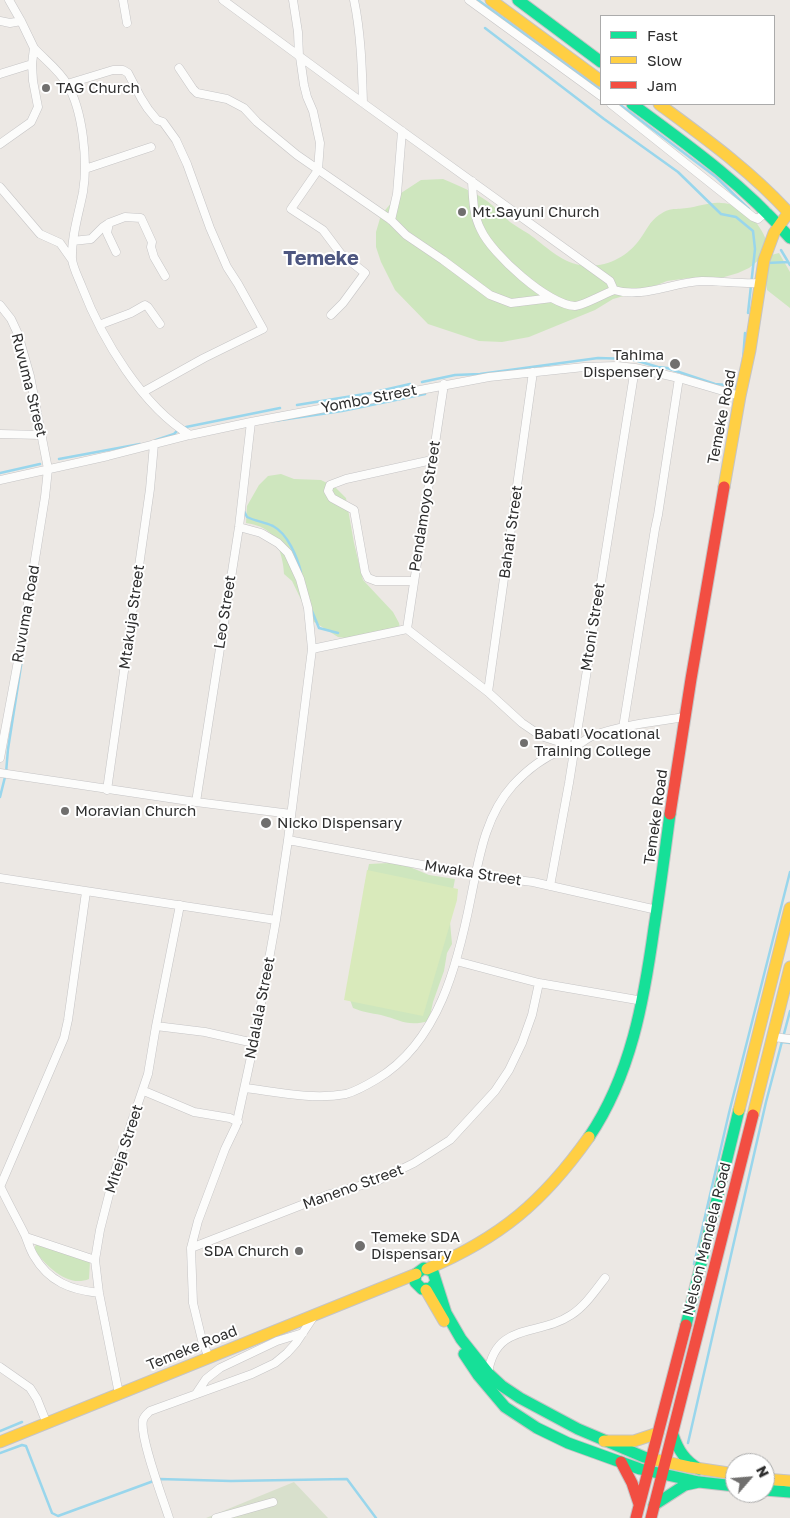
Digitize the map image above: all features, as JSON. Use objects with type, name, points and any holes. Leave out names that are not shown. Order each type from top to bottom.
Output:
[{"type":"street","points":[[9,0],[22,21],[34,48],[67,84],[79,120],[85,169],[84,188],[73,241],[72,260]]},
{"type":"street","points":[[123,0],[127,22]]},
{"type":"street","points":[[223,0],[232,3],[300,57],[610,281],[614,290]]},
{"type":"street","points":[[293,0],[304,86],[313,112],[320,143],[318,170],[291,209],[323,230],[341,254],[366,273],[343,303],[331,314]]},
{"type":"street","points":[[354,0],[357,13],[362,70],[363,103]]},
{"type":"street","points":[[469,0],[600,95]]},
{"type":"street","points":[[491,0],[600,80]]},
{"type":"street","points":[[518,0],[600,61]]},
{"type":"street","points":[[0,21],[10,23],[22,21]]},
{"type":"street","points":[[0,144],[24,128],[35,116],[38,107],[33,81],[32,64],[34,48]]},
{"type":"street","points":[[0,74],[32,64]]},
{"type":"street","points":[[179,68],[197,93],[236,103],[244,108],[266,130],[318,170],[391,220],[406,235],[490,295],[511,302],[552,298]]},
{"type":"street","points":[[67,84],[113,70],[123,70],[128,73],[148,109],[157,120],[162,122],[176,140],[227,267],[263,329],[204,358],[143,392]]},
{"type":"street","points":[[612,105],[754,217],[758,218],[767,211]]},
{"type":"street","points":[[633,105],[728,175],[767,211],[790,238]]},
{"type":"street","points":[[659,105],[736,163],[790,212]]},
{"type":"street","points":[[391,220],[397,194],[402,131]]},
{"type":"street","points":[[85,169],[152,146]]},
{"type":"street","points":[[472,181],[476,220],[490,245],[514,270],[559,302],[576,306],[614,290],[624,293],[653,290],[679,283],[702,281],[760,283]]},
{"type":"street","points":[[0,187],[40,234],[60,243],[72,260],[88,304],[118,359],[166,418],[190,435]]},
{"type":"street","name":"Temeke Road","points":[[452,1260],[478,1245],[524,1211],[550,1186],[594,1129],[619,1081],[631,1047],[643,1001],[685,717],[740,396],[750,350],[760,283],[766,252],[774,233],[790,212]]},
{"type":"street","points":[[73,241],[86,241],[91,239],[109,223],[125,217],[138,217],[143,220],[152,242],[152,252],[165,276]]},
{"type":"street","points":[[109,223],[107,233],[116,252]]},
{"type":"street","name":"Ruvuma Street","points":[[0,305],[11,319],[18,334],[30,376],[48,469]]},
{"type":"street","points":[[99,325],[131,313],[145,305],[148,306],[160,324]]},
{"type":"street","name":"Yombo Street","points":[[0,480],[190,435],[489,376],[594,366],[635,368],[740,396]]},
{"type":"street","name":"Mtoni Street","points":[[550,886],[635,368]]},
{"type":"street","name":"Bahati Street","points":[[488,692],[533,372]]},
{"type":"street","points":[[623,728],[654,529],[658,515],[678,378]]},
{"type":"street","name":"Pendamoyo Street","points":[[407,629],[444,384]]},
{"type":"street","name":"Leo Street","points":[[196,802],[239,528],[252,422]]},
{"type":"street","points":[[0,434],[42,434]]},
{"type":"street","name":"Mtakuja Street","points":[[107,790],[150,489],[154,444]]},
{"type":"street","points":[[414,581],[376,582],[368,578],[354,510],[332,498],[328,491],[330,485],[346,479],[432,460]]},
{"type":"street","name":"Ruvuma Road","points":[[0,758],[33,576],[46,497],[48,469]]},
{"type":"street","name":"Ndalala Street","points":[[209,1358],[202,1340],[193,1303],[191,1248],[198,1221],[238,1122],[245,1088],[276,920],[312,649],[308,608],[300,579],[288,553],[278,543],[261,533],[239,528]]},
{"type":"street","points":[[312,649],[407,629],[488,692],[532,731],[550,740],[574,747]]},
{"type":"street","points":[[245,1088],[311,1096],[347,1094],[362,1088],[397,1064],[410,1052],[431,1022],[443,995],[456,961],[485,836],[497,806],[512,786],[527,772],[547,758],[562,749],[574,747],[590,737],[623,728],[685,717]]},
{"type":"street","points":[[0,773],[107,790],[290,814]]},
{"type":"street","name":"Mwaka Street","points":[[288,840],[476,875],[550,886],[657,910]]},
{"type":"street","points":[[0,878],[276,920]]},
{"type":"street","points":[[86,892],[64,1038],[0,1187],[38,1262],[58,1281],[68,1287],[79,1291],[99,1293]]},
{"type":"street","name":"Miteja Street","points":[[119,1394],[99,1293],[95,1260],[100,1230],[115,1171],[144,1091],[180,905]]},
{"type":"street","name":"Nelson Mandela Road","points":[[648,1472],[790,908]]},
{"type":"street","points":[[456,961],[539,983],[643,1001]]},
{"type":"street","name":"Nelson Mandela Road","points":[[651,1518],[790,966]]},
{"type":"street","name":"Maneno Street","points":[[191,1248],[330,1194],[377,1181],[414,1163],[450,1140],[495,1091],[510,1070],[532,1015],[539,983]]},
{"type":"street","points":[[156,1026],[205,1032],[254,1043]]},
{"type":"street","points":[[773,1037],[790,1039]]},
{"type":"street","points":[[144,1091],[194,1112],[230,1118],[238,1122]]},
{"type":"street","points":[[26,1237],[95,1260]]},
{"type":"street","points":[[426,1282],[433,1272],[427,1268],[452,1260]]},
{"type":"street","points":[[426,1282],[452,1260]]},
{"type":"street","points":[[488,1372],[490,1358],[501,1344],[511,1336],[570,1316],[583,1305],[605,1278]]},
{"type":"street","points":[[426,1282],[461,1338],[488,1372],[502,1386],[540,1410],[604,1441],[652,1459],[725,1473]]},
{"type":"street","points":[[426,1282],[478,1375],[506,1407],[537,1428],[553,1436],[648,1472],[725,1485]]},
{"type":"street","name":"Temeke Road","points":[[0,1442],[383,1286],[395,1283],[426,1282]]},
{"type":"street","points":[[169,1518],[143,1438],[143,1420],[150,1411],[252,1374],[275,1363],[287,1353],[316,1314]]},
{"type":"street","points":[[195,1394],[206,1379],[220,1368],[277,1341],[303,1333]]},
{"type":"street","points":[[0,1367],[30,1388],[37,1398],[46,1424]]},
{"type":"street","points":[[604,1441],[634,1441],[658,1434]]},
{"type":"street","points":[[673,1435],[676,1445],[688,1462],[699,1469]]},
{"type":"street","points":[[621,1462],[632,1483],[639,1504]]},
{"type":"street","points":[[636,1518],[648,1472]]},
{"type":"street","points":[[775,1481],[790,1482]]},
{"type":"street","points":[[654,1505],[685,1486],[699,1482]]},
{"type":"street","points":[[775,1491],[790,1492]]},
{"type":"street","points":[[216,1518],[273,1502]]},
{"type":"green space","points":[[443,179],[482,197],[510,222],[553,252],[566,260],[580,265],[606,264],[621,257],[635,246],[653,220],[666,211],[712,203],[729,204],[743,210],[755,221],[767,242],[760,259],[749,268],[738,273],[721,278],[689,278],[667,281],[645,290],[613,299],[595,310],[529,337],[502,342],[479,341],[428,324],[395,290],[376,247],[376,232],[381,215],[398,195],[421,180]]},
{"type":"green space","points":[[779,253],[790,272],[790,308],[767,290],[765,274],[771,255]]},
{"type":"green space","points":[[281,474],[294,479],[321,480],[335,487],[346,498],[363,580],[393,612],[399,623],[401,633],[353,639],[338,637],[311,620],[292,581],[284,574],[280,552],[275,540],[266,530],[246,523],[247,506],[259,485],[268,476]]},
{"type":"green space","points":[[389,863],[405,865],[429,875],[455,879],[449,911],[452,944],[447,953],[444,971],[433,1002],[429,1021],[421,1023],[404,1022],[353,1008],[349,997],[369,864]]},
{"type":"green space","points":[[367,870],[458,889],[457,900],[423,1016],[344,1000]]},
{"type":"green space","points":[[36,1244],[90,1261],[89,1279],[73,1281],[58,1274],[34,1250]]},
{"type":"green space","points":[[294,1482],[328,1518],[206,1518]]},
{"type":"waterway","points":[[478,0],[600,89]]},
{"type":"waterway","points":[[485,28],[604,119],[678,172],[721,214],[736,217],[753,231],[755,249],[748,313]]},
{"type":"waterway","points":[[620,105],[716,177],[749,209]]},
{"type":"waterway","points":[[781,250],[790,265]]},
{"type":"waterway","points":[[767,263],[788,262]]},
{"type":"waterway","points":[[743,359],[745,333]]},
{"type":"waterway","points":[[422,382],[455,375],[480,374],[598,358],[631,359],[667,368],[715,384],[738,386]]},
{"type":"waterway","points":[[375,392],[410,384]]},
{"type":"waterway","points":[[297,405],[371,393]]},
{"type":"waterway","points":[[274,421],[342,411],[425,394]]},
{"type":"waterway","points":[[186,427],[280,408]]},
{"type":"waterway","points":[[156,440],[174,434],[178,430]]},
{"type":"waterway","points":[[59,459],[140,444]]},
{"type":"waterway","points":[[0,473],[40,464]]},
{"type":"waterway","points":[[244,511],[247,517],[273,526],[283,534],[294,553],[301,572]]},
{"type":"waterway","points":[[312,611],[319,628],[338,633]]},
{"type":"waterway","points":[[0,797],[6,773],[23,653]]},
{"type":"waterway","points":[[694,1264],[729,1113],[790,872]]},
{"type":"waterway","points":[[688,1443],[766,1102],[790,1011]]},
{"type":"waterway","points":[[782,1042],[790,1043]]},
{"type":"waterway","points":[[0,1431],[22,1422]]},
{"type":"waterway","points":[[0,1453],[22,1445],[26,1446],[52,1513],[58,1516],[159,1479],[231,1481],[347,1479],[376,1518]]},
{"type":"traffic: fast","points":[[518,0],[600,61]]},
{"type":"traffic: fast","points":[[633,105],[735,183],[790,238]]},
{"type":"traffic: fast","points":[[589,1137],[615,1088],[634,1036],[646,982],[670,814]]},
{"type":"traffic: fast","points":[[686,1325],[739,1110]]},
{"type":"traffic: fast","points":[[435,1283],[431,1288],[422,1289],[415,1282],[416,1274],[424,1268],[433,1272],[446,1313],[461,1339],[488,1373],[502,1386],[520,1398],[578,1429],[652,1459]]},
{"type":"traffic: fast","points":[[464,1354],[478,1375],[505,1407],[537,1428],[568,1443],[640,1469],[699,1482],[725,1485]]},
{"type":"traffic: fast","points":[[673,1435],[683,1455],[699,1469]]},
{"type":"traffic: fast","points":[[654,1505],[685,1485],[699,1482]]},
{"type":"traffic: fast","points":[[775,1491],[790,1492]]},
{"type":"traffic: slow","points":[[491,0],[600,80]]},
{"type":"traffic: slow","points":[[660,105],[744,169],[790,214]]},
{"type":"traffic: slow","points":[[724,487],[750,350],[764,260],[774,233],[789,212]]},
{"type":"traffic: slow","points":[[739,1110],[790,908]]},
{"type":"traffic: slow","points":[[753,1115],[790,967]]},
{"type":"traffic: slow","points":[[427,1269],[477,1244],[518,1216],[555,1181],[589,1137]]},
{"type":"traffic: slow","points":[[0,1442],[416,1274]]},
{"type":"traffic: slow","points":[[426,1290],[444,1321]]},
{"type":"traffic: slow","points":[[604,1441],[634,1441],[658,1433]]},
{"type":"traffic: slow","points":[[652,1459],[725,1472]]},
{"type":"traffic: slow","points":[[775,1480],[790,1481]]},
{"type":"traffic: jam","points":[[670,814],[724,487]]},
{"type":"traffic: jam","points":[[651,1518],[753,1115]]},
{"type":"traffic: jam","points":[[636,1518],[686,1325]]},
{"type":"traffic: jam","points":[[621,1462],[632,1483],[639,1504]]},
{"type":"place","name":"TAG Church","points":[[46,88]]},
{"type":"place","name":"Mt.Sayuni Church","points":[[462,212]]},
{"type":"place","name":"Tahima Dispensery","points":[[675,364]]},
{"type":"place","name":"Babati Vocational Training College","points":[[524,743]]},
{"type":"place","name":"Moravian Church","points":[[65,811]]},
{"type":"place","name":"Nicko Dispensary","points":[[266,823]]},
{"type":"place","name":"Temeke SDA Dispensary","points":[[360,1246]]},
{"type":"place","name":"SDA Church","points":[[299,1251]]},
{"type":"district","name":"Temeke","points":[[321,259]]}]
